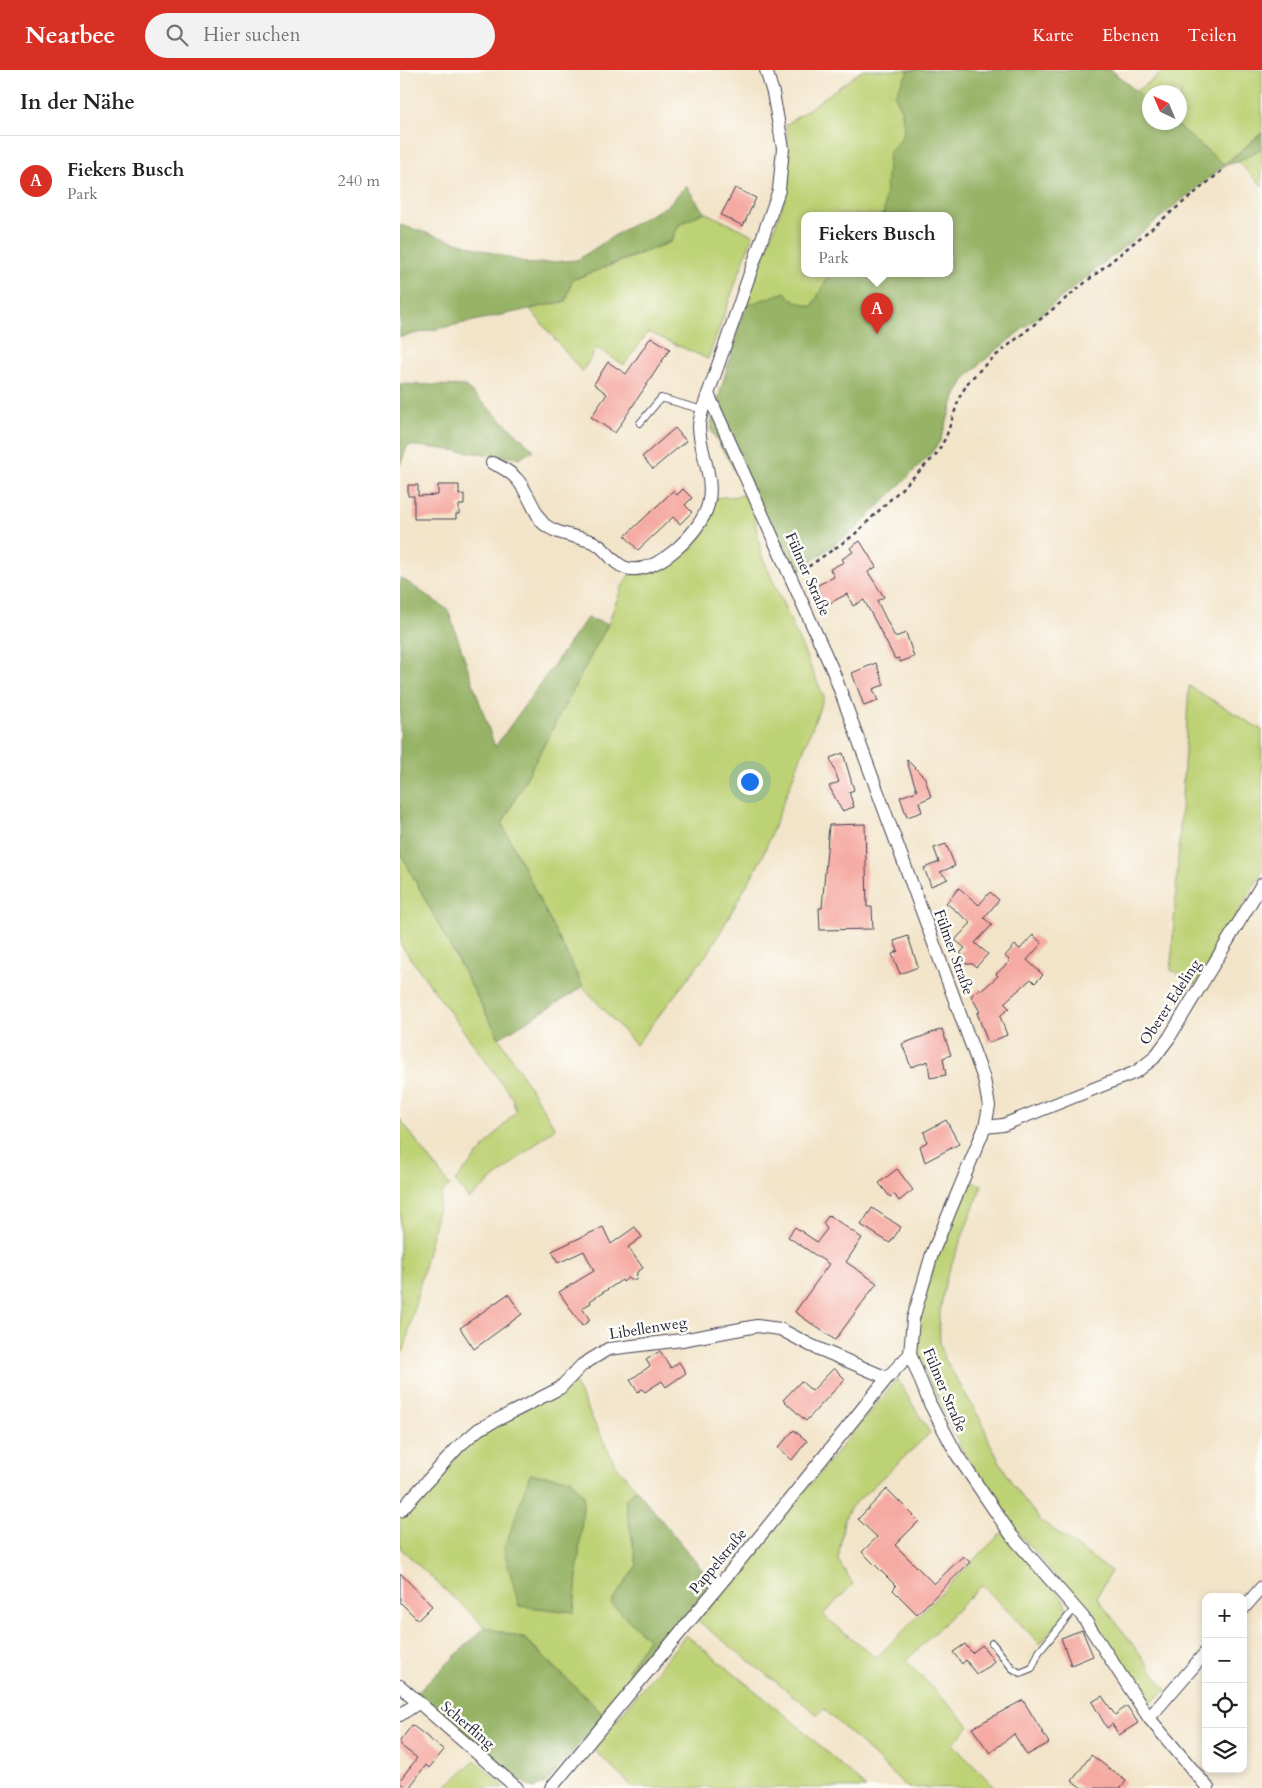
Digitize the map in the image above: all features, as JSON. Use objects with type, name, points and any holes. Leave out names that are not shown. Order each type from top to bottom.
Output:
[{"type":"street","points":[[492,463],[508,470],[521,482],[542,523],[553,530],[599,545],[613,560],[625,568],[640,569],[655,563],[673,552],[702,519],[708,504],[709,470],[699,424],[779,190],[783,148],[773,93],[766,70]]},
{"type":"street","name":"Fülmer Straße","points":[[708,394],[833,671],[984,1079],[989,1106],[985,1127],[932,1254],[913,1319],[910,1354],[930,1404],[957,1455],[1012,1536],[1075,1608],[1149,1718],[1208,1788]]},
{"type":"street","name":"Oberer Edeling","points":[[985,1127],[1004,1125],[1136,1072],[1154,1058],[1169,1038],[1262,884]]},
{"type":"street","name":"Libellenweg","points":[[400,1510],[459,1446],[478,1429],[560,1388],[582,1365],[608,1349],[682,1340],[757,1326],[780,1329],[810,1345],[887,1378]]},
{"type":"street","name":"Pappelstraße","points":[[551,1788],[765,1530],[887,1378],[910,1354]]},
{"type":"street","points":[[1247,1604],[1262,1587]]},
{"type":"street","points":[[1149,1718],[1202,1657]]},
{"type":"street","name":"Scherfling","points":[[400,1686],[517,1788]]},
{"type":"street","points":[[400,1715],[418,1703]]},
{"type":"lane","points":[[640,423],[660,398],[703,410]]},
{"type":"lane","points":[[992,1643],[1012,1668],[1020,1673],[1027,1671],[1032,1668],[1039,1652],[1075,1608]]},
{"type":"path","points":[[792,577],[854,535],[936,456],[946,437],[960,396],[969,381],[987,363],[1224,170]]},
{"type":"green space","points":[[863,70],[1111,70],[1136,91],[1142,87],[1142,130],[1187,130],[1187,85],[1145,85],[1167,70],[1262,70],[1262,133],[983,361],[964,380],[955,397],[940,441],[928,457],[858,527],[750,497],[762,556],[824,697],[762,858],[710,950],[636,1045],[583,987],[502,824],[608,624],[621,589],[629,575],[646,572],[672,558],[690,537],[714,498],[749,495],[710,428],[745,306],[785,199],[789,161],[786,125]]},
{"type":"green space","points":[[909,70],[1111,70],[1142,96],[1142,130],[1182,130],[1225,165],[983,361],[964,380],[955,397],[940,441],[928,457],[858,527],[795,573],[710,428],[745,306],[785,292],[791,299],[812,307],[828,277],[953,277],[953,212],[884,212],[889,153],[900,141],[904,130],[902,112],[895,95]]},
{"type":"green space","points":[[1262,133],[1262,148],[1238,162],[1225,165]]},
{"type":"green space","points":[[1262,148],[1262,186],[1238,162]]},
{"type":"green space","points":[[686,186],[704,212],[679,225],[671,241],[572,280],[566,301],[400,337],[400,225],[530,264],[577,260],[623,230],[667,206]]},
{"type":"green space","points":[[704,212],[753,235],[708,359],[648,332],[624,365],[597,348],[582,372],[530,309],[566,301],[572,280],[671,242],[679,225]]},
{"type":"green space","points":[[400,384],[465,386],[534,450],[519,458],[408,445],[400,465]]},
{"type":"green space","points":[[400,577],[448,610],[495,747],[587,618],[608,624],[502,824],[583,987],[499,1038],[400,852]]},
{"type":"green space","points":[[1189,686],[1262,730],[1262,873],[1196,984],[1171,970]]},
{"type":"green space","points":[[400,852],[499,1038],[555,1128],[469,1199],[455,1181],[516,1111],[512,1097],[400,944]]},
{"type":"green space","points":[[400,1119],[450,1186],[442,1193],[404,1351],[400,1354]]},
{"type":"green space","points":[[968,1181],[982,1185],[946,1279],[939,1317],[940,1343],[945,1359],[983,1424],[990,1444],[1013,1485],[1040,1520],[1111,1571],[1097,1597],[1167,1690],[1144,1706],[1091,1616],[1018,1533],[963,1452],[916,1351],[918,1318],[938,1253]]},
{"type":"green space","points":[[897,1379],[930,1433],[851,1507],[844,1520],[838,1560],[853,1584],[823,1615],[876,1658],[1003,1531],[1063,1599],[1068,1611],[1040,1644],[982,1585],[906,1661],[970,1726],[952,1744],[996,1788],[908,1788],[824,1709],[818,1715],[698,1621]]},
{"type":"green space","points":[[574,1382],[615,1464],[636,1489],[625,1500],[637,1565],[612,1603],[649,1639],[629,1670],[634,1681],[604,1715],[526,1639],[485,1627],[400,1548],[400,1514],[479,1434]]},
{"type":"green space","points":[[530,1474],[571,1479],[584,1496],[574,1612],[519,1606],[504,1550]]},
{"type":"green space","points":[[636,1489],[712,1582],[634,1681],[628,1670],[648,1639],[611,1603],[637,1565],[625,1500]]},
{"type":"green space","points":[[485,1627],[525,1639],[604,1715],[548,1781],[534,1788],[518,1780],[416,1694]]},
{"type":"green space","points":[[686,1635],[795,1723],[866,1788],[634,1788],[593,1749]]},
{"type":"green space","points":[[475,1760],[506,1788],[444,1788]]},
{"type":"building","points":[[735,188],[756,198],[743,226],[721,215]]},
{"type":"building","points":[[651,337],[670,349],[615,433],[591,417],[607,394],[594,384],[608,362],[626,374]]},
{"type":"building","points":[[675,428],[686,441],[653,469],[642,457]]},
{"type":"building","points":[[408,485],[418,485],[418,496],[438,495],[438,485],[459,485],[459,495],[464,494],[464,505],[459,505],[459,514],[456,514],[456,519],[414,519],[414,496],[408,496]]},
{"type":"building","points":[[683,489],[692,498],[685,505],[692,512],[680,524],[673,517],[638,550],[625,536],[673,491],[677,495]]},
{"type":"building","points":[[860,541],[876,567],[868,572],[884,597],[877,601],[895,637],[906,633],[914,657],[900,662],[899,658],[895,659],[864,600],[853,606],[847,594],[826,605],[816,586],[834,577],[830,569],[844,562],[842,559],[853,552],[850,548]]},
{"type":"building","points":[[876,663],[884,685],[873,689],[878,701],[864,706],[852,673]]},
{"type":"building","points":[[843,753],[854,790],[849,792],[854,807],[842,811],[829,786],[839,782],[830,758]]},
{"type":"building","points":[[906,759],[925,778],[931,797],[919,802],[922,812],[907,817],[900,797],[917,791]]},
{"type":"building","points":[[865,824],[867,907],[872,907],[873,929],[820,930],[819,908],[822,908],[829,825]]},
{"type":"building","points":[[946,844],[955,866],[940,872],[948,879],[931,886],[924,868],[939,862],[934,848]]},
{"type":"building","points":[[959,888],[979,905],[990,892],[999,900],[984,918],[992,925],[975,943],[988,954],[976,967],[973,964],[965,964],[965,957],[960,953],[965,948],[955,940],[971,923],[946,903]]},
{"type":"building","points":[[1033,935],[1042,943],[1027,960],[1043,975],[1035,983],[1031,979],[1004,1003],[1009,1008],[1000,1016],[1007,1035],[988,1043],[977,1013],[980,1012],[971,996],[979,988],[981,991],[998,976],[996,974],[1010,961],[1005,956],[1015,945],[1020,949]]},
{"type":"building","points":[[908,936],[918,967],[900,974],[892,954],[898,951],[894,941]]},
{"type":"building","points":[[942,1029],[951,1055],[943,1058],[946,1075],[930,1078],[928,1061],[911,1067],[902,1044]]},
{"type":"building","points":[[946,1120],[959,1144],[925,1162],[920,1146],[927,1142],[924,1132]]},
{"type":"building","points":[[897,1169],[913,1190],[899,1201],[894,1194],[890,1197],[879,1183]]},
{"type":"building","points":[[872,1208],[901,1227],[890,1243],[861,1225]]},
{"type":"building","points":[[829,1215],[862,1238],[846,1262],[877,1283],[835,1340],[795,1312],[829,1264],[788,1237],[795,1227],[817,1242],[827,1229],[823,1223]]},
{"type":"building","points":[[603,1227],[611,1244],[635,1227],[642,1237],[628,1247],[643,1268],[637,1272],[636,1280],[628,1278],[623,1282],[622,1280],[582,1308],[590,1320],[582,1326],[559,1292],[594,1271],[584,1251],[558,1263],[552,1251]]},
{"type":"building","points":[[508,1294],[522,1314],[474,1349],[460,1328]]},
{"type":"building","points":[[660,1351],[671,1368],[679,1362],[686,1373],[666,1387],[662,1381],[645,1392],[642,1389],[638,1392],[630,1380],[650,1366],[646,1360]]},
{"type":"building","points":[[834,1368],[845,1379],[806,1421],[783,1400],[801,1381],[812,1391]]},
{"type":"building","points":[[794,1430],[807,1441],[792,1460],[778,1448]]},
{"type":"building","points":[[887,1489],[919,1521],[895,1545],[934,1584],[963,1556],[970,1562],[917,1614],[893,1590],[896,1586],[862,1552],[877,1537],[858,1519]]},
{"type":"building","points":[[400,1573],[432,1606],[418,1620],[400,1602]]},
{"type":"building","points":[[1082,1630],[1093,1656],[1071,1665],[1061,1638]]},
{"type":"building","points":[[965,1644],[972,1653],[982,1645],[994,1661],[990,1666],[976,1674],[966,1660],[962,1664],[953,1652]]},
{"type":"building","points":[[1102,1696],[1115,1715],[1127,1706],[1138,1723],[1119,1735],[1112,1724],[1107,1728],[1092,1702]]},
{"type":"building","points":[[1023,1700],[1049,1743],[1027,1755],[1014,1734],[990,1753],[972,1728]]},
{"type":"building","points":[[412,1725],[444,1750],[429,1768],[426,1765],[409,1788],[407,1788],[400,1783],[400,1780],[417,1758],[400,1745],[400,1741]]},
{"type":"building","points":[[1091,1755],[1126,1781],[1121,1788],[1082,1788],[1072,1781]]},
{"type":"place","name":"Fiekers Busch","points":[[877,334]]}]
